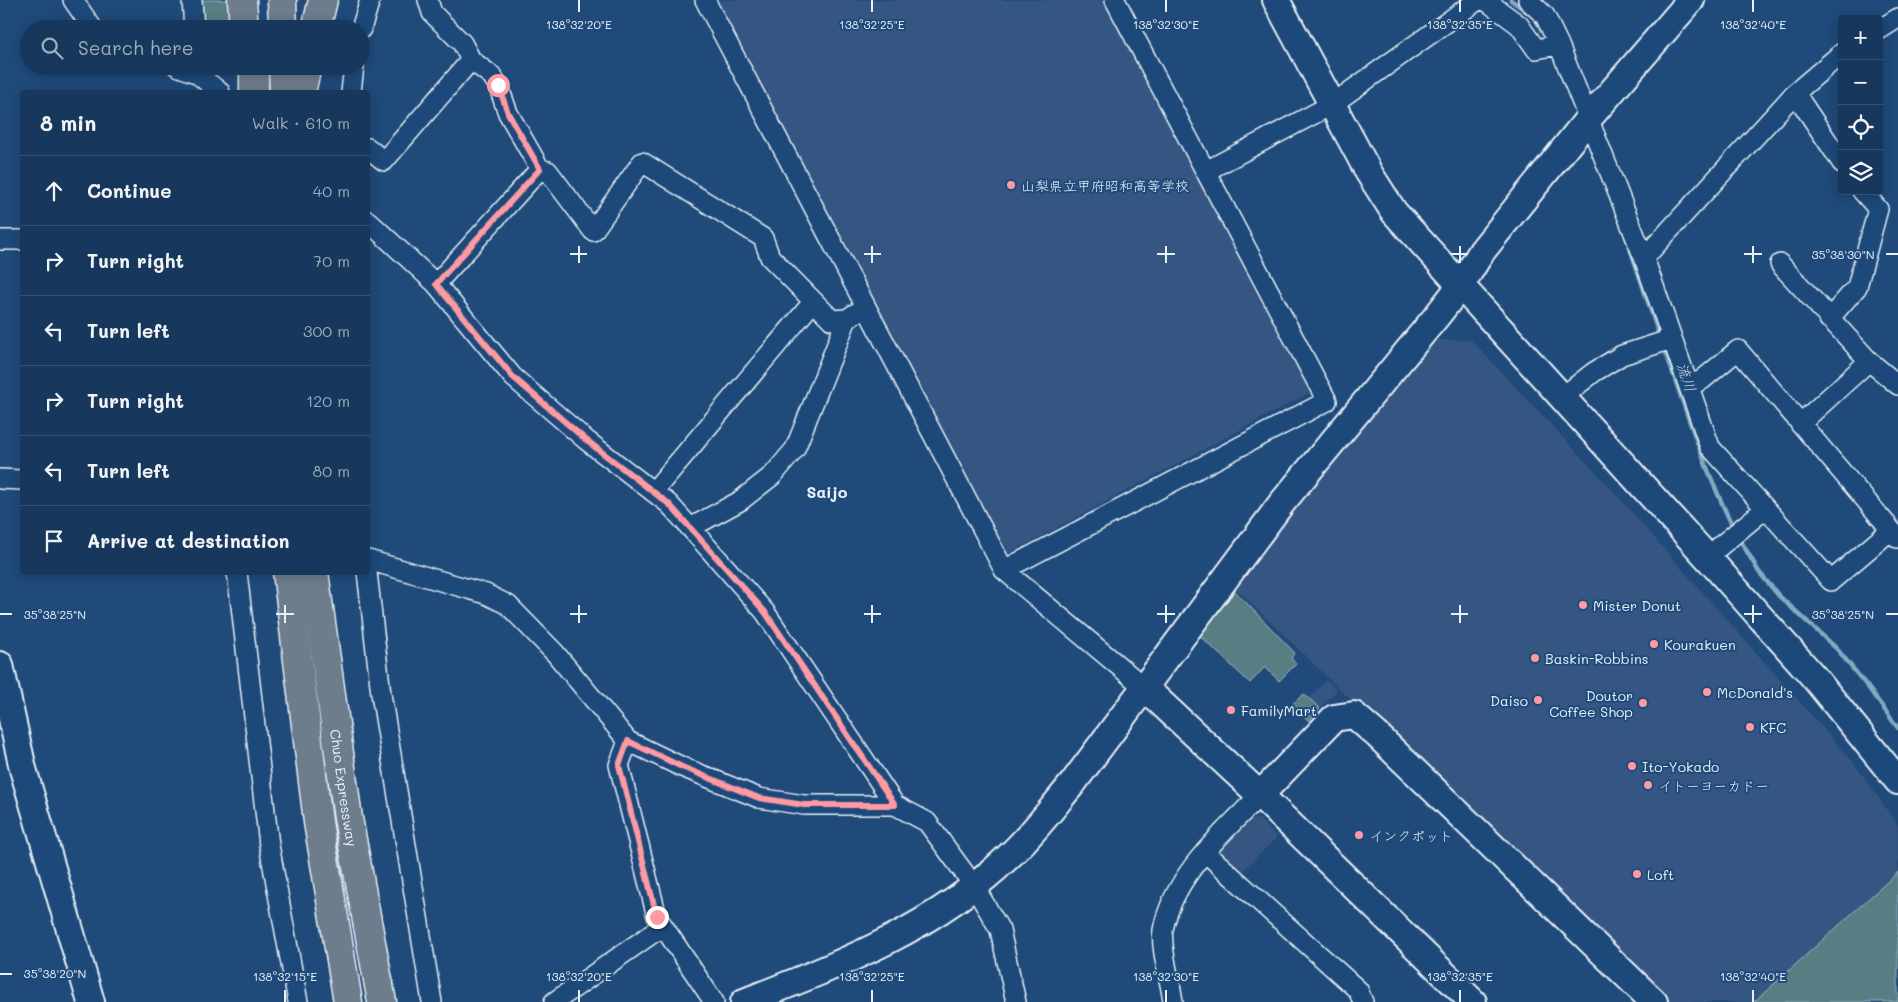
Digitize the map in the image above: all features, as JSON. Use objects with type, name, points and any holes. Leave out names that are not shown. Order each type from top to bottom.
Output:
[{"type":"highway","points":[[242,0],[243,20]]},
{"type":"highway","points":[[254,0],[254,20]]},
{"type":"highway","points":[[282,0],[282,20]]},
{"type":"highway","points":[[318,20],[323,0]]},
{"type":"highway","points":[[284,75],[284,90]]},
{"type":"highway","points":[[301,90],[305,75]]},
{"type":"highway","points":[[287,575],[318,822],[348,1002]]},
{"type":"highway","name":"Chuo Expressway","points":[[314,575],[348,818],[382,1002]]},
{"type":"street","points":[[73,0],[87,20]]},
{"type":"street","points":[[192,0],[193,20]]},
{"type":"street","points":[[364,20],[370,0]]},
{"type":"street","points":[[428,0],[432,13],[462,43],[471,60],[492,76],[498,85],[508,113],[540,169],[548,171],[593,231],[642,162],[763,238],[770,257],[832,320],[847,319],[865,307]]},
{"type":"street","points":[[705,0],[1004,570],[1145,688],[1260,795],[1474,1002]]},
{"type":"street","points":[[1004,570],[1327,401],[1115,0]]},
{"type":"street","points":[[1276,0],[1331,105],[1369,173],[1394,212],[1707,557],[1812,676],[1898,781]]},
{"type":"street","points":[[1206,171],[1331,105],[1478,0]]},
{"type":"street","points":[[1485,0],[1520,26],[1536,49],[1560,45]]},
{"type":"street","points":[[1528,0],[1546,16],[1560,45],[1644,258],[1710,447],[1831,581],[1895,534],[1738,350],[1702,380],[1689,386]]},
{"type":"street","points":[[744,1002],[822,972],[882,945],[929,918],[974,886],[1008,858],[1042,822],[1282,504],[1461,285],[1482,251],[1589,118],[1692,0]]},
{"type":"street","points":[[1883,27],[1898,18]]},
{"type":"street","points":[[1644,258],[1795,93],[1838,56]]},
{"type":"street","points":[[370,150],[384,161],[471,60]]},
{"type":"street","points":[[198,75],[202,90]]},
{"type":"street","points":[[201,75],[218,90]]},
{"type":"street","points":[[350,90],[353,75]]},
{"type":"street","points":[[1795,93],[1838,157]]},
{"type":"street","points":[[436,284],[540,169]]},
{"type":"street","points":[[1829,319],[1857,286],[1878,209],[1866,195]]},
{"type":"street","points":[[370,222],[436,284],[513,377],[586,440],[669,504],[765,612],[895,805]]},
{"type":"street","points":[[0,240],[20,240]]},
{"type":"street","points":[[1780,264],[1869,361],[1897,383]]},
{"type":"street","points":[[653,492],[813,302]]},
{"type":"street","points":[[690,528],[740,502],[773,475],[795,449],[847,319]]},
{"type":"street","points":[[1561,398],[1594,372],[1622,355],[1672,339]]},
{"type":"street","points":[[1800,424],[1869,361]]},
{"type":"street","points":[[0,479],[20,480]]},
{"type":"street","points":[[1707,557],[1765,509]]},
{"type":"street","points":[[370,561],[486,594],[508,605],[555,653],[628,741],[682,767],[759,798],[804,805],[895,805],[927,822],[974,886],[1000,930],[1016,1002]]},
{"type":"street","points":[[238,575],[269,845],[298,1002]]},
{"type":"street","points":[[367,575],[381,694],[432,1002]]},
{"type":"street","points":[[0,665],[22,769],[91,1002]]},
{"type":"street","points":[[1173,1002],[1163,931],[1179,886],[1205,852],[1334,718],[1354,715],[1654,1002]]},
{"type":"street","points":[[628,741],[619,765],[657,917],[714,1002]]},
{"type":"street","points":[[1205,852],[1272,910],[1358,990],[1362,1002]]},
{"type":"street","points":[[554,1002],[663,926]]},
{"type":"shaded area","name":"山梨県立甲府昭和高等学校","points":[[717,0],[1108,0],[1313,391],[1008,554]]},
{"type":"shaded area","points":[[1435,340],[1471,340],[1604,481],[1853,762],[1898,825],[1898,872],[1754,1002],[1664,1002],[1236,589],[1317,476],[1381,406]]},
{"type":"shaded area","points":[[1326,680],[1337,690],[1321,707],[1310,698]]},
{"type":"shaded area","points":[[1250,818],[1259,819],[1277,837],[1239,875],[1219,856],[1220,849]]},
{"type":"green space","points":[[202,0],[229,0],[230,20],[203,20]]},
{"type":"green space","points":[[1235,591],[1295,653],[1291,658],[1296,664],[1279,681],[1265,667],[1250,683],[1200,636]]},
{"type":"green space","points":[[1304,694],[1320,708],[1309,721],[1291,705]]},
{"type":"green space","points":[[1898,872],[1898,1002],[1754,1002]]},
{"type":"waterway","name":"流川","points":[[1511,0],[1535,18],[1541,28]]},
{"type":"waterway","name":"流川","points":[[1626,236],[1660,338]]},
{"type":"waterway","name":"流川","points":[[1664,347],[1705,462],[1734,529]]},
{"type":"waterway","name":"流川","points":[[1739,538],[1759,572],[1779,596],[1837,649],[1898,728]]},
{"type":"place","name":"山梨県立甲府昭和高等学校","points":[[1011,185]]},
{"type":"place","name":"Mister Donut","points":[[1583,605]]},
{"type":"place","name":"Kourakuen","points":[[1654,644]]},
{"type":"place","name":"Baskin-Robbins","points":[[1535,658]]},
{"type":"place","name":"McDonald's","points":[[1707,692]]},
{"type":"place","name":"Daiso","points":[[1538,700]]},
{"type":"place","name":"Doutor Coffee Shop","points":[[1643,703]]},
{"type":"place","name":"FamilyMart","points":[[1231,710]]},
{"type":"place","name":"KFC","points":[[1750,727]]},
{"type":"place","name":"Ito-Yokado","points":[[1632,766]]},
{"type":"place","name":"イトーヨーカドー","points":[[1648,785]]},
{"type":"place","name":"インクポット","points":[[1359,835]]},
{"type":"place","name":"Loft","points":[[1637,874]]},
{"type":"district","name":"Saijo","points":[[827,491]]},
{"type":"route","points":[[498,85],[508,113],[534,155],[540,169],[436,284],[513,377],[586,440],[669,504],[765,612],[895,805],[804,805],[759,798],[682,767],[628,741],[619,765],[657,917]]}]
